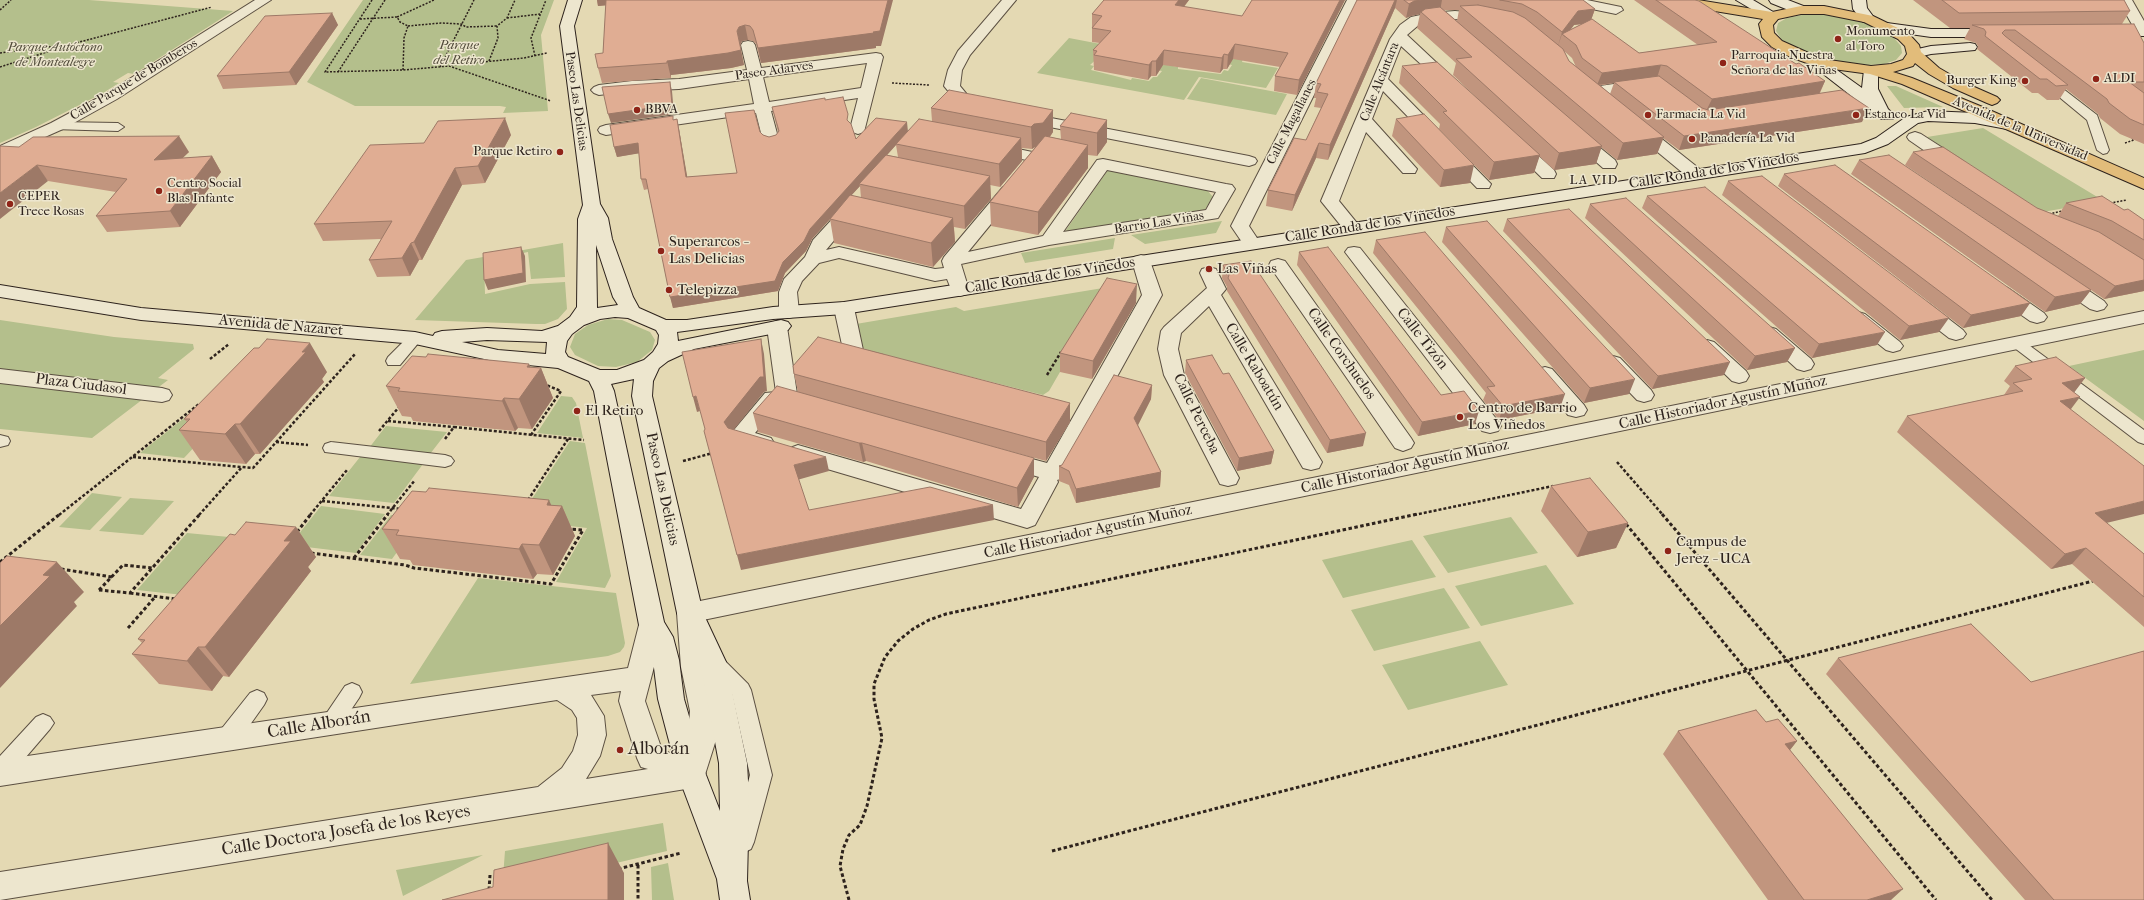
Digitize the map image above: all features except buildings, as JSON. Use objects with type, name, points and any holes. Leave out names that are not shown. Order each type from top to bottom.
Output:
[{"type":"main road","points":[[1672,0],[1727,15],[1767,34],[1777,44],[1795,54],[1818,63],[1845,68],[1871,70],[1893,68],[1908,63],[1914,54]]},
{"type":"main road","points":[[1690,4],[1773,16]]},
{"type":"main road","name":"Avenida de la Universidad","points":[[1773,16],[1801,10],[1824,10],[1868,20],[1888,27],[1903,36],[1910,43],[1914,54],[1934,71],[1958,85],[2144,169]]},
{"type":"main road","points":[[1767,34],[1766,24],[1773,16]]},
{"type":"main road","name":"Avenida de la Universidad","points":[[1871,70],[1907,81],[2015,125],[2144,184]]},
{"type":"street","points":[[259,0],[264,0]]},
{"type":"street","name":"Calle Parque de Bomberos","points":[[0,152],[57,126],[118,92],[264,0]]},
{"type":"street","name":"Paseo Las Delicias","points":[[575,0],[567,26],[591,204],[599,218],[603,239],[617,281],[632,312]]},
{"type":"street","points":[[1009,0],[963,54],[955,70],[952,86],[969,107],[1249,161]]},
{"type":"street","name":"Calle Magallanes","points":[[1252,244],[1240,226],[1354,0]]},
{"type":"street","points":[[1568,0],[1616,10]]},
{"type":"street","points":[[1743,0],[1773,16]]},
{"type":"street","points":[[1776,0],[1801,10]]},
{"type":"street","points":[[1859,0],[1860,9],[1868,20]]},
{"type":"street","points":[[2125,0],[2144,37]]},
{"type":"street","points":[[1440,16],[1458,31]]},
{"type":"street","name":"Calle Alcántara","points":[[1352,228],[1330,200],[1399,36],[1405,28],[1416,20],[1440,16],[1474,16],[1501,20]]},
{"type":"street","points":[[1888,27],[1931,33],[2010,33]]},
{"type":"street","points":[[2096,32],[2144,37]]},
{"type":"street","points":[[1399,36],[1462,94]]},
{"type":"street","points":[[2112,46],[2144,37]]},
{"type":"street","points":[[748,45],[771,141]]},
{"type":"street","points":[[1914,54],[1949,48],[1987,47]]},
{"type":"street","name":"Paseo Adarves","points":[[598,90],[632,86],[679,84],[876,57],[858,129]]},
{"type":"street","points":[[1818,63],[1854,89],[1886,116]]},
{"type":"street","points":[[1871,70],[1870,89],[1886,116],[1893,132]]},
{"type":"street","points":[[1381,80],[1483,184]]},
{"type":"street","points":[[1657,83],[1587,87],[1695,174]]},
{"type":"street","points":[[606,130],[763,107],[868,87]]},
{"type":"street","name":"Calle Ronda de los Viñedos","points":[[656,361],[689,344],[783,319],[844,308],[1865,148],[1882,141],[1912,120],[1936,116],[1975,118],[2015,125]]},
{"type":"street","points":[[1364,120],[1409,169]]},
{"type":"street","points":[[960,290],[953,267],[963,236],[998,194],[1020,176],[1041,151],[1048,153],[1068,126]]},
{"type":"street","points":[[1568,128],[1609,164]]},
{"type":"street","points":[[1502,131],[1548,174]]},
{"type":"street","points":[[1915,137],[1969,173]]},
{"type":"street","points":[[976,146],[1036,158]]},
{"type":"street","name":"Barrio Las Viñas","points":[[813,259],[839,252],[935,275],[953,267],[1049,240],[1212,214],[1226,189],[1095,163],[1049,240]]},
{"type":"street","points":[[825,409],[787,398],[783,319],[788,292],[793,279],[813,259],[819,244],[857,213],[865,194]]},
{"type":"street","name":"Paseo Las Delicias","points":[[561,362],[555,352],[558,340],[586,308],[587,219],[591,204]]},
{"type":"street","name":"Calle Tizón","points":[[1354,252],[1490,426]]},
{"type":"street","points":[[772,398],[740,436],[1027,519],[1152,295],[1141,261]]},
{"type":"street","name":"Calle Corchuelos","points":[[1278,265],[1403,444]]},
{"type":"street","points":[[2045,270],[2097,305]]},
{"type":"street","points":[[1209,273],[1217,289],[1211,294]]},
{"type":"street","points":[[1985,280],[2037,317]]},
{"type":"street","name":"Avenida de Nazaret","points":[[0,291],[141,314],[415,338],[459,349],[498,356],[561,362]]},
{"type":"street","name":"Calle Raboatún","points":[[1211,294],[1311,462]]},
{"type":"street","name":"Calle Perceba","points":[[1211,294],[1171,331],[1168,349],[1174,375],[1228,478]]},
{"type":"street","points":[[1906,295],[1956,334]]},
{"type":"street","points":[[1843,305],[1893,346]]},
{"type":"street","points":[[844,308],[854,354],[891,364]]},
{"type":"street","points":[[415,338],[487,334],[543,337],[596,314],[615,310],[632,312],[663,326]]},
{"type":"street","name":"Calle Historiador Agustín Muñoz","points":[[690,613],[2144,317]]},
{"type":"street","name":"Calle Ronda de los Viñedos","points":[[663,326],[687,326],[783,319]]},
{"type":"street","points":[[1757,322],[1804,364]]},
{"type":"street","name":"Paseo Las Delicias","points":[[663,326],[669,334],[668,344],[644,381],[642,396],[690,613],[694,667],[703,711],[701,743],[692,775]]},
{"type":"street","points":[[1692,332],[1739,376]]},
{"type":"street","points":[[1601,350],[1644,395]]},
{"type":"street","points":[[561,362],[597,377],[617,377],[636,372],[656,361]]},
{"type":"street","points":[[1536,363],[1576,410]]},
{"type":"street","name":"Plaza Ciudasol","points":[[0,376],[162,395]]},
{"type":"street","name":"Paseo Las Delicias","points":[[597,377],[606,398],[652,625],[660,637],[671,699],[692,775],[734,890]]},
{"type":"street","points":[[1063,409],[1086,415]]},
{"type":"street","points":[[984,454],[1050,478]]},
{"type":"street","name":"Paseo Las Delicias","points":[[690,613],[713,662],[733,763],[735,799],[734,890]]},
{"type":"street","name":"Paseo Las Delicias","points":[[652,625],[632,701],[651,758],[692,775]]},
{"type":"street","name":"Calle Alborán","points":[[0,772],[639,677]]},
{"type":"street","points":[[545,799],[572,777],[586,756],[592,735],[590,716],[581,702],[561,688]]},
{"type":"street","name":"Calle Doctora Josefa de los Reyes","points":[[0,887],[692,775]]},
{"type":"lane","points":[[2035,72],[2093,118],[2103,150]]},
{"type":"lane","points":[[57,126],[118,127]]},
{"type":"lane","points":[[394,361],[415,338]]},
{"type":"lane","points":[[2017,343],[2144,438]]},
{"type":"lane","points":[[330,448],[437,460]]},
{"type":"lane","points":[[331,723],[352,692]]},
{"type":"lane","points":[[227,739],[257,699]]},
{"type":"lane","points":[[0,772],[43,723]]},
{"type":"path","points":[[0,10],[11,0]]},
{"type":"path","points":[[372,0],[324,72],[403,70],[488,62],[547,53]]},
{"type":"path","points":[[338,72],[385,0]]},
{"type":"path","points":[[360,19],[397,17],[434,0]]},
{"type":"path","points":[[440,66],[474,0]]},
{"type":"path","points":[[397,17],[400,22],[408,26],[461,24],[466,27],[497,26],[507,18],[515,0]]},
{"type":"path","points":[[535,56],[531,38],[546,0]]},
{"type":"path","points":[[0,67],[72,44],[214,7]]},
{"type":"path","points":[[507,18],[540,14]]},
{"type":"path","points":[[403,70],[404,38],[408,26]]},
{"type":"path","points":[[488,62],[498,38],[497,26]]},
{"type":"path","points":[[0,53],[72,44]]},
{"type":"path","points":[[449,66],[551,101]]},
{"type":"path","points":[[868,87],[952,86]]},
{"type":"path","points":[[2125,143],[2134,140],[2128,136]]},
{"type":"path","points":[[2108,203],[2129,199]]},
{"type":"path","points":[[2043,215],[2065,211]]},
{"type":"path","points":[[210,359],[230,343]]},
{"type":"path","points":[[1047,375],[1063,349]]},
{"type":"path","points":[[133,457],[253,468],[355,354]]},
{"type":"path","points":[[531,435],[561,391],[541,383]]},
{"type":"path","points":[[1,561],[201,402]]},
{"type":"path","points":[[388,421],[584,440]]},
{"type":"path","points":[[354,558],[393,508],[437,460],[454,427]]},
{"type":"path","points":[[679,462],[728,450],[740,436]]},
{"type":"path","points":[[526,503],[568,438]]},
{"type":"path","points":[[276,442],[308,446]]},
{"type":"path","points":[[1617,462],[1992,900]]},
{"type":"path","points":[[130,593],[242,467]]},
{"type":"path","points":[[849,900],[840,866],[843,849],[849,835],[860,825],[867,806],[882,738],[874,699],[874,684],[885,656],[898,641],[912,629],[928,620],[946,614],[1556,486]]},
{"type":"path","points":[[293,537],[322,501],[407,510]]},
{"type":"path","points":[[1621,518],[1936,900]]},
{"type":"path","points":[[307,552],[354,558],[434,572],[551,584],[583,530],[567,528]]},
{"type":"path","points":[[361,563],[364,560]]},
{"type":"path","points":[[1,561],[9,562]]},
{"type":"path","points":[[153,568],[123,565],[99,590],[178,599]]},
{"type":"path","points":[[56,569],[112,577]]},
{"type":"path","points":[[1052,851],[2098,579]]},
{"type":"path","points":[[128,628],[155,596]]},
{"type":"path","points":[[616,870],[681,853]]},
{"type":"path","points":[[638,864],[638,900]]},
{"type":"path","points":[[489,893],[490,875]]},
{"type":"green space","name":"Parque Autóctono de Montealegre","points":[[0,0],[89,0],[233,11],[134,74],[128,73],[113,82],[119,83],[103,93],[36,127],[0,143]]},
{"type":"green space","name":"Parque del Retiro","points":[[363,0],[554,0],[541,35],[548,111],[503,113],[506,107],[500,106],[355,106],[307,82]]},
{"type":"green space","points":[[1821,14],[1862,22],[1881,29],[1894,38],[1901,46],[1902,53],[1896,60],[1884,64],[1868,65],[1828,61],[1793,48],[1782,40],[1776,31],[1778,23],[1787,18],[1802,15]]},
{"type":"green space","points":[[1069,38],[1111,46],[1090,65],[1094,66],[1091,70],[1131,80],[1132,78],[1149,81],[1153,77],[1157,77],[1162,71],[1152,69],[1157,63],[1178,67],[1178,69],[1221,74],[1224,70],[1228,71],[1232,65],[1223,63],[1227,57],[1243,59],[1242,62],[1278,68],[1266,88],[1199,77],[1184,100],[1037,73]]},
{"type":"green space","points":[[1201,78],[1287,94],[1276,115],[1187,99]]},
{"type":"green space","points":[[1887,86],[1896,86],[1943,107],[1904,108]]},
{"type":"green space","points":[[1983,128],[2104,201],[2043,212],[1927,137]]},
{"type":"green space","points":[[1108,170],[1207,190],[1213,197],[1204,211],[1067,232],[1066,230]]},
{"type":"green space","points":[[1222,221],[1216,233],[1145,244],[1131,235]]},
{"type":"green space","points":[[1115,238],[1113,249],[1025,263],[1021,253]]},
{"type":"green space","points":[[563,243],[565,277],[531,279],[528,252],[484,261],[485,294],[530,284],[565,282],[567,309],[558,319],[545,324],[415,320],[466,260]]},
{"type":"green space","points":[[1103,288],[1060,372],[1049,391],[1043,395],[866,350],[860,345],[856,324],[956,307],[964,311]]},
{"type":"green space","points":[[608,319],[622,320],[650,332],[655,340],[652,350],[637,362],[616,367],[598,366],[575,355],[570,347],[575,334],[588,325]]},
{"type":"green space","points":[[0,320],[114,337],[193,344],[194,349],[158,378],[168,380],[92,438],[0,429]]},
{"type":"green space","points":[[2144,350],[2144,421],[2069,366]]},
{"type":"green space","points":[[561,396],[572,397],[576,403],[583,438],[537,433]]},
{"type":"green space","points":[[198,407],[230,409],[184,458],[140,453]]},
{"type":"green space","points":[[386,426],[447,432],[430,454],[369,448]]},
{"type":"green space","points":[[570,441],[585,443],[611,576],[605,588],[556,582],[587,528],[518,520]]},
{"type":"green space","points":[[360,457],[423,464],[394,503],[329,496]]},
{"type":"green space","points":[[92,493],[122,497],[90,530],[59,527]]},
{"type":"green space","points":[[130,498],[174,501],[143,535],[99,531]]},
{"type":"green space","points":[[321,506],[385,514],[356,553],[290,545]]},
{"type":"green space","points":[[391,515],[422,518],[392,559],[360,555]]},
{"type":"green space","points":[[1511,517],[1538,553],[1448,573],[1423,536]]},
{"type":"green space","points":[[187,533],[250,539],[202,597],[137,590]]},
{"type":"green space","points":[[1412,540],[1436,577],[1343,598],[1322,560]]},
{"type":"green space","points":[[1546,565],[1574,604],[1481,626],[1455,586]]},
{"type":"green space","points":[[478,578],[616,593],[625,643],[624,647],[620,652],[608,656],[410,684]]},
{"type":"green space","points":[[1444,588],[1470,628],[1374,651],[1351,610]]},
{"type":"green space","points":[[1480,641],[1508,685],[1408,710],[1382,665]]},
{"type":"green space","points":[[663,823],[667,851],[502,890],[505,851]]},
{"type":"green space","points":[[483,855],[403,896],[396,870]]},
{"type":"green space","points":[[668,863],[674,900],[652,900],[651,867]]},
{"type":"place","name":"Monumento al Toro","points":[[1838,39]]},
{"type":"place","name":"Parroquia Nuestra Señora de las Viñas","points":[[1723,63]]},
{"type":"place","name":"ALDI","points":[[2096,79]]},
{"type":"place","name":"Burger King","points":[[2025,81]]},
{"type":"place","name":"BBVA","points":[[637,110]]},
{"type":"place","name":"Farmacia La Vid","points":[[1648,115]]},
{"type":"place","name":"Estanco La Vid","points":[[1856,115]]},
{"type":"place","name":"Panadería La Vid","points":[[1692,139]]},
{"type":"place","name":"Parque Retiro","points":[[560,152]]},
{"type":"place","name":"Centro Social Blas Infante","points":[[159,191]]},
{"type":"place","name":"CEPER Trece Rosas","points":[[10,204]]},
{"type":"place","name":"Superarcos - Las Delicias","points":[[661,251]]},
{"type":"place","name":"Las Viñas","points":[[1209,269]]},
{"type":"place","name":"Telepizza","points":[[669,290]]},
{"type":"place","name":"El Retiro","points":[[577,411]]},
{"type":"place","name":"Centro de Barrio Los Viñedos","points":[[1460,417]]},
{"type":"place","name":"Campus de Jerez - UCA","points":[[1668,551]]},
{"type":"place","name":"Alborán","points":[[620,750]]},
{"type":"district","name":"LA VID","points":[[1594,181]]}]
